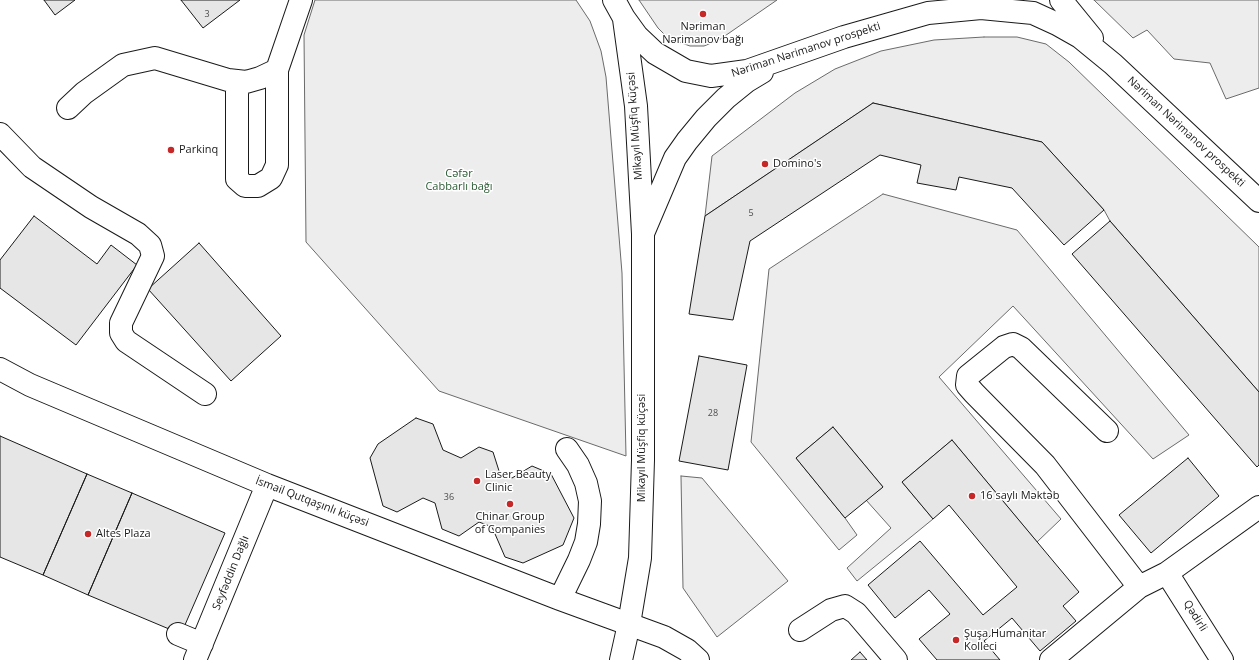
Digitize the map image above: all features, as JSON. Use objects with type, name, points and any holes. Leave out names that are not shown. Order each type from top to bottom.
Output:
[{"type":"main road","points":[[237,81],[237,179],[245,186],[258,186],[271,178],[276,165],[277,70],[301,0]]},
{"type":"main road","name":"Nəriman Nərimanov prospekti","points":[[610,0],[619,9],[637,36],[655,53],[675,66],[697,74],[711,76],[726,75],[793,56],[844,37],[910,18],[942,11],[982,8],[1033,13],[1080,37],[1114,64],[1259,201]]},
{"type":"main road","name":"Nəriman Nərimanov prospekti","points":[[910,18],[936,0]]},
{"type":"main road","name":"Nəriman Nərimanov prospekti","points":[[1061,0],[1114,64]]},
{"type":"main road","name":"Mikayıl Müşfiq küçəsi","points":[[619,9],[636,106],[643,234],[642,508],[640,558],[629,624],[621,660]]},
{"type":"main road","name":"Mikayıl Müşfiq küçəsi","points":[[643,234],[675,158],[706,118],[746,81],[793,56]]},
{"type":"main road","points":[[68,108],[84,93],[124,65],[155,58],[228,80],[246,82],[277,70]]},
{"type":"main road","points":[[0,134],[32,166],[91,207],[138,234],[150,245],[153,256],[121,323],[121,333],[126,341],[205,394]]},
{"type":"main road","points":[[1107,431],[1021,348],[1013,344],[1004,347],[968,376],[967,385],[1045,465],[1139,587]]},
{"type":"main road","name":"İsmail Qutqaşınlı küçəsi","points":[[0,369],[30,385],[267,485],[676,643],[698,660]]},
{"type":"main road","points":[[560,598],[579,560],[586,542],[589,524],[590,501],[586,483],[578,465],[568,449]]},
{"type":"main road","name":"Seyfəddin Dağlı","points":[[198,652],[267,485]]},
{"type":"main road","points":[[1051,660],[1139,587],[1167,573],[1259,507]]},
{"type":"main road","name":"Qədirli","points":[[1167,573],[1222,660]]},
{"type":"main road","points":[[800,630],[831,610],[846,606],[856,613],[896,660]]},
{"type":"main road","points":[[178,634],[198,652]]},
{"type":"green space","name":"Cəfər Cabbarlı bağı","points":[[315,0],[576,0],[590,21],[601,51],[606,77],[622,273],[626,456],[439,391],[306,242],[304,35]]},
{"type":"green space","name":"Nəriman Nərimanov bağı","points":[[639,0],[777,0],[719,40],[704,46],[690,46],[668,38],[658,28]]},
{"type":"green space","points":[[1094,0],[1259,0],[1259,88],[1226,99],[1210,63],[1174,59],[1147,30],[1133,38]]},
{"type":"green space","points":[[1017,37],[1046,44],[1069,62],[1259,247],[1259,392],[1110,221],[1104,210],[1042,142],[873,103],[705,216],[712,156],[795,93],[835,69],[881,51],[934,40]]},
{"type":"green space","points":[[883,194],[1017,230],[1189,435],[1153,459],[1013,306],[939,377],[1061,519],[1037,542],[952,440],[902,482],[933,519],[857,581],[847,568],[891,528],[866,500],[883,487],[833,427],[796,458],[857,535],[839,550],[751,442],[769,269]]},
{"type":"green space","points":[[681,476],[702,478],[788,581],[717,637],[683,588]]},
{"type":"building","points":[[44,0],[75,0],[55,15]]},
{"type":"building","points":[[181,0],[240,0],[203,28]]},
{"type":"building","points":[[873,103],[1042,142],[1104,210],[1064,245],[1012,188],[959,177],[956,190],[917,183],[921,165],[880,155],[750,241],[733,320],[689,314],[705,216]]},
{"type":"building","points":[[34,216],[97,264],[111,245],[137,265],[76,345],[0,288],[0,260]]},
{"type":"building","points":[[1110,221],[1259,392],[1259,465],[1257,467],[1072,254]]},
{"type":"building","points":[[199,243],[281,336],[231,381],[148,289]]},
{"type":"building","points":[[699,356],[747,365],[728,470],[679,461]]},
{"type":"building","points":[[416,418],[433,424],[443,450],[461,458],[479,447],[493,452],[500,474],[512,478],[532,466],[551,474],[574,518],[563,545],[523,563],[505,557],[492,527],[479,522],[459,536],[442,529],[435,503],[423,498],[397,512],[383,506],[370,458],[378,444]]},
{"type":"building","points":[[833,427],[883,487],[845,518],[796,458]]},
{"type":"building","points":[[0,436],[87,474],[43,575],[0,557]]},
{"type":"building","points":[[952,440],[1079,592],[1063,606],[1076,621],[1040,651],[1012,618],[984,641],[1000,660],[937,660],[919,639],[950,614],[929,590],[895,618],[868,585],[920,541],[983,615],[1017,587],[949,505],[933,519],[902,482]]},
{"type":"building","points":[[1188,458],[1219,496],[1151,553],[1119,515]]},
{"type":"building","name":"Altes Plaza","points":[[87,474],[132,493],[88,595],[43,575]]},
{"type":"building","points":[[132,493],[225,533],[181,634],[88,595]]},
{"type":"building","points":[[860,652],[867,660],[851,660]]},
{"type":"place","name":"Nəriman Nərimanov bağı","points":[[703,14]]},
{"type":"place","name":"Parkinq","points":[[171,150]]},
{"type":"place","name":"Domino's","points":[[765,164]]},
{"type":"place","name":"Laser Beauty Clinic","points":[[477,481]]},
{"type":"place","name":"16 saylı Məktəb","points":[[972,496]]},
{"type":"place","name":"Chinar Group of Companies","points":[[510,504]]},
{"type":"place","name":"Altes Plaza","points":[[88,534]]},
{"type":"place","name":"Şuşa Humanitar Kolleci","points":[[956,640]]}]
